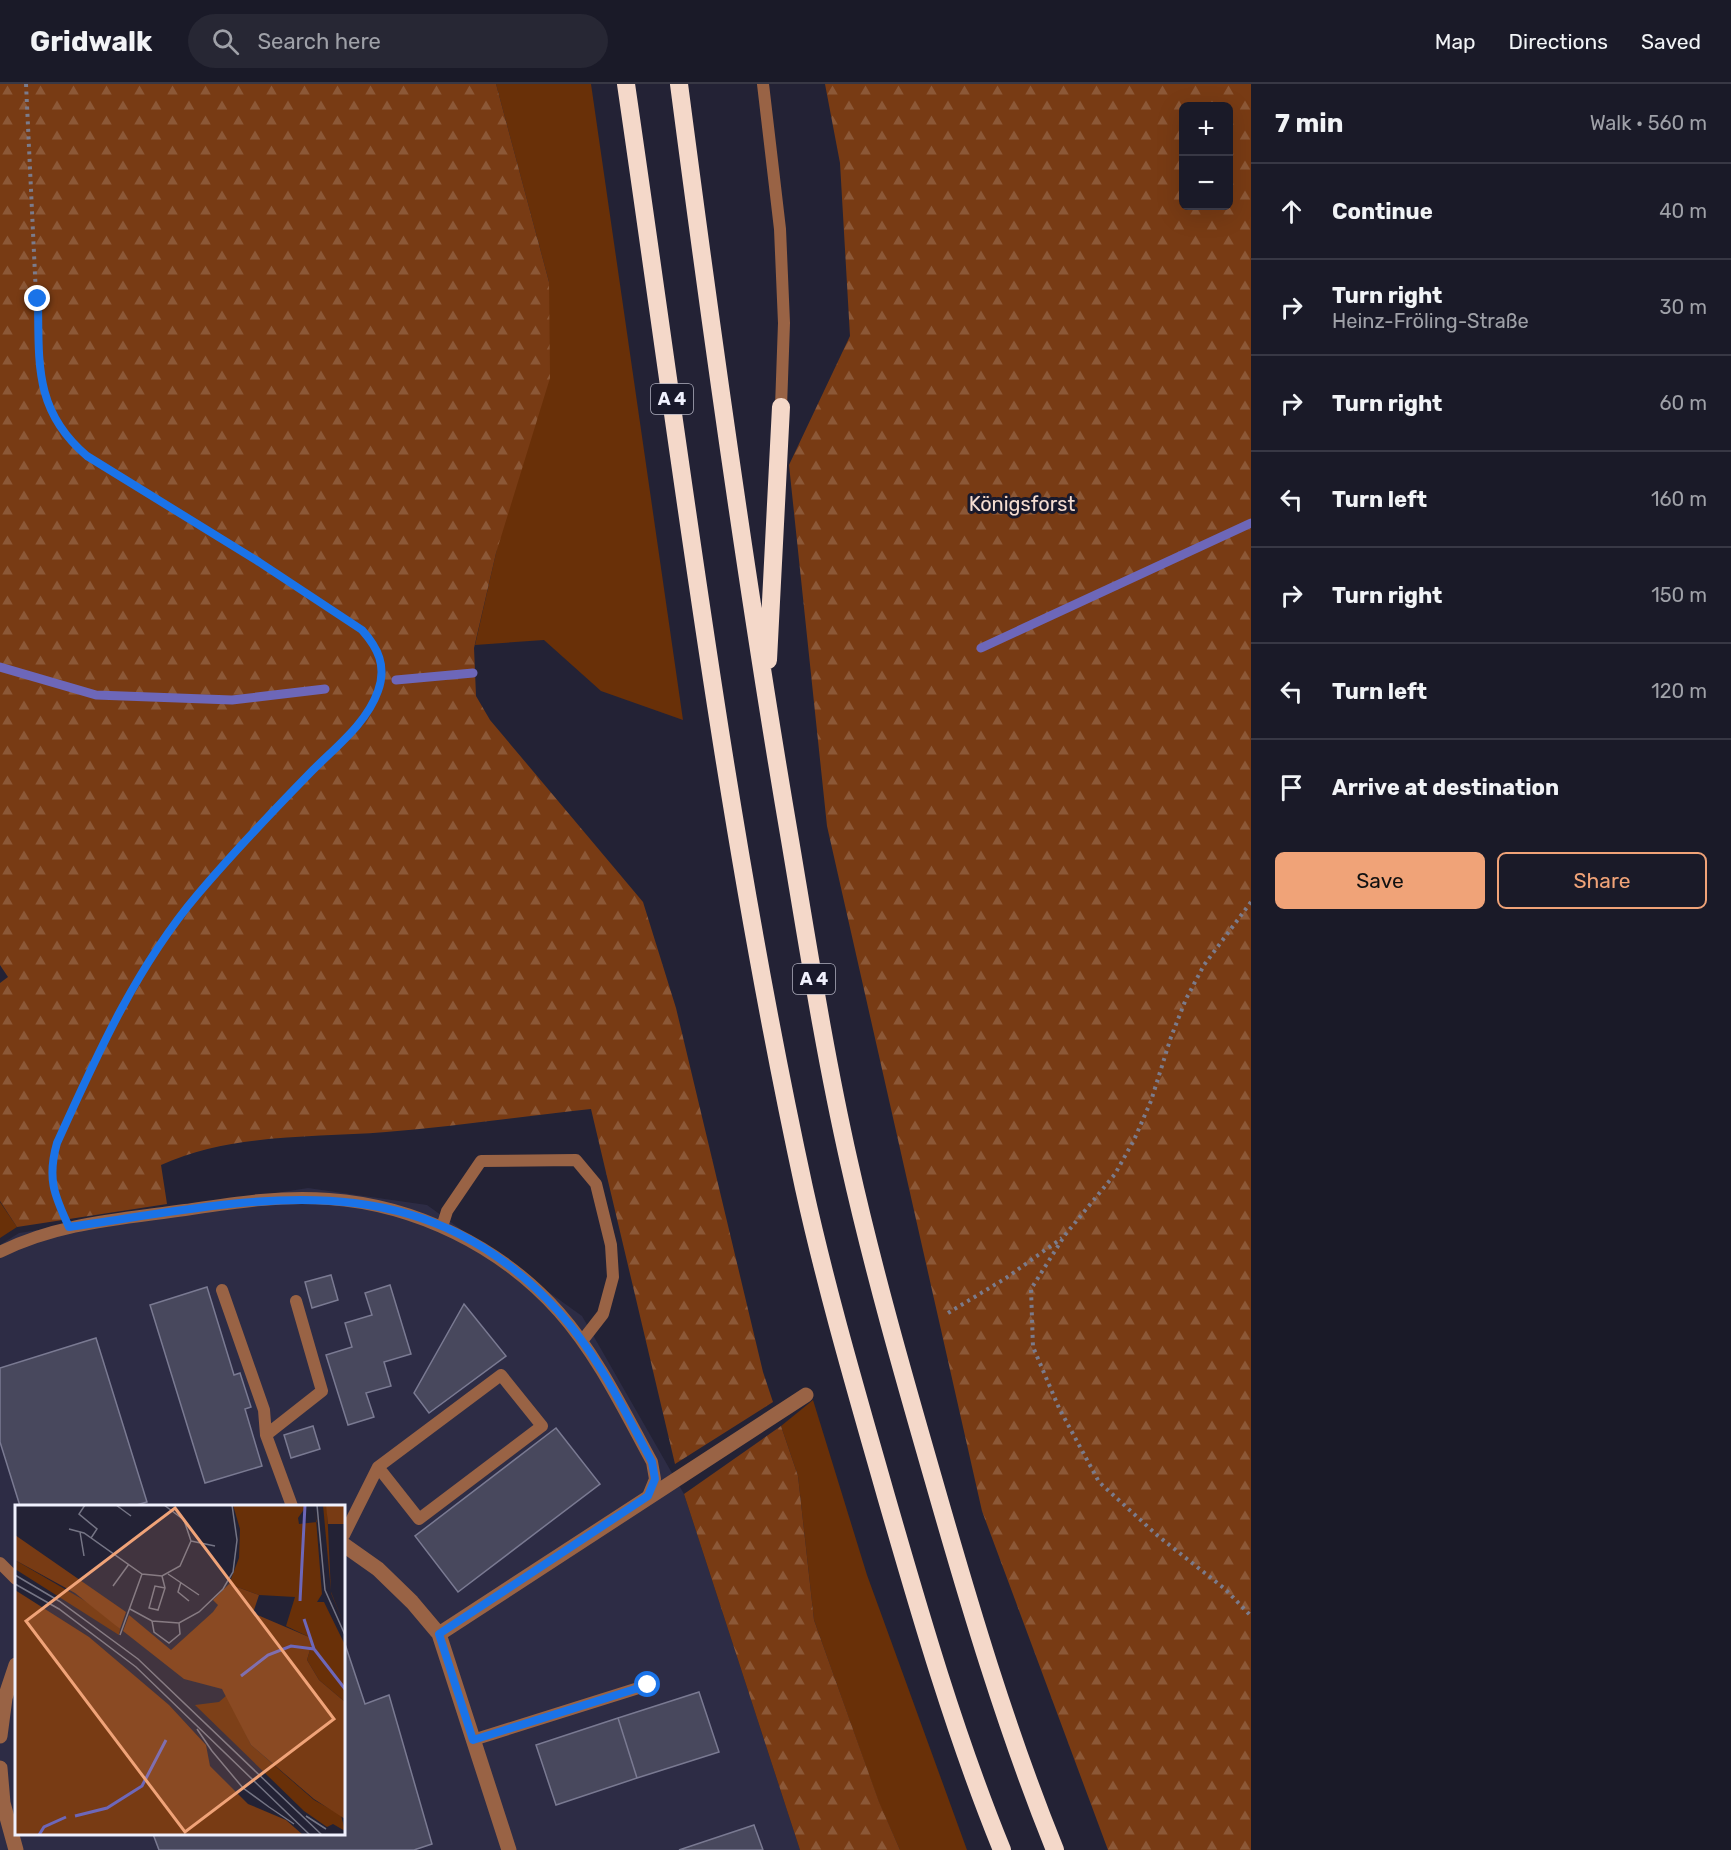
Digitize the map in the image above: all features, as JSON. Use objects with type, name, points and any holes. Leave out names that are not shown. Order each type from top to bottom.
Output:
[{"type":"highway","name":"A 4","points":[[626,84],[717,714],[744,880],[805,1192],[843,1345],[915,1598],[1002,1850]]},
{"type":"highway","name":"A 4","points":[[679,84],[717,370],[766,700],[820,1013],[849,1161],[888,1317],[957,1561],[1028,1782],[1055,1850]]},
{"type":"highway","points":[[766,700],[781,407]]},
{"type":"street","points":[[439,1634],[806,1395]]},
{"type":"street","points":[[345,1546],[378,1569],[412,1602],[439,1634],[509,1850]]},
{"type":"street","points":[[0,1736],[5,1698],[15,1668]]},
{"type":"street","points":[[0,1768],[3,1803],[16,1850]]},
{"type":"lane","points":[[763,84],[780,229],[784,323],[781,407]]},
{"type":"lane","points":[[442,1227],[447,1211],[481,1161],[576,1160],[585,1167],[596,1184],[611,1245],[613,1277],[603,1314],[582,1341]]},
{"type":"lane","points":[[0,1252],[69,1227],[245,1202],[292,1198],[329,1199],[373,1205],[442,1227],[491,1254],[533,1287],[559,1312],[582,1341],[608,1381],[652,1462],[655,1479],[648,1496]]},
{"type":"lane","points":[[222,1290],[264,1410],[266,1435],[292,1505]]},
{"type":"lane","points":[[266,1435],[322,1390],[296,1301]]},
{"type":"lane","points":[[345,1533],[378,1467],[501,1374],[542,1426],[419,1519],[378,1467]]},
{"type":"lane","points":[[0,1563],[15,1578]]},
{"type":"lane","points":[[473,1740],[648,1685]]},
{"type":"path","points":[[26,84],[39,359],[44,391],[54,420],[67,439],[87,456],[259,562],[362,630],[375,644],[382,668],[379,690],[354,730],[308,775],[197,895],[142,972],[70,1115],[51,1164],[52,1187],[69,1227]]},
{"type":"path","points":[[1251,902],[1204,965],[1186,999],[1151,1101],[1134,1140],[1115,1174],[1065,1235],[1031,1289],[1033,1347],[1059,1408],[1099,1482],[1158,1536],[1225,1589],[1251,1616]]},
{"type":"path","points":[[948,1313],[1006,1278],[1065,1235]]},
{"type":"shaded area","points":[[496,84],[591,84],[683,720],[601,691],[544,640],[475,645],[496,553],[549,282]]},
{"type":"shaded area","points":[[308,1188],[427,1205],[582,1316],[684,1494],[800,1850],[0,1850],[0,1245],[19,1233]]},
{"type":"shaded area","points":[[0,1202],[17,1227],[0,1238]]},
{"type":"shaded area","points":[[813,1400],[867,1575],[967,1850],[900,1850],[879,1803],[814,1620],[798,1476],[781,1426]]},
{"type":"green space","points":[[0,84],[496,84],[549,282],[550,378],[496,553],[474,648],[476,696],[490,720],[643,902],[676,1008],[763,1372],[773,1402],[675,1464],[591,1109],[412,1130],[272,1139],[215,1147],[161,1165],[167,1204],[17,1227],[0,1201],[0,983],[8,977],[0,965]]},
{"type":"green space","name":"Königsforst","points":[[825,84],[1251,84],[1251,1850],[1108,1850],[982,1511],[827,826],[789,465],[850,336],[840,163]]},
{"type":"green space","points":[[781,1426],[798,1476],[814,1620],[879,1802],[900,1850],[800,1850],[684,1494]]},
{"type":"building","points":[[331,1275],[338,1300],[312,1308],[305,1282]]},
{"type":"building","points":[[390,1285],[411,1354],[384,1362],[391,1386],[366,1393],[374,1417],[348,1425],[326,1355],[352,1347],[345,1323],[372,1315],[365,1293]]},
{"type":"building","points":[[207,1287],[234,1375],[240,1373],[251,1407],[245,1409],[262,1466],[205,1483],[150,1305]]},
{"type":"building","points":[[464,1304],[506,1356],[429,1413],[414,1393]]},
{"type":"building","points":[[96,1338],[147,1502],[136,1505],[20,1505],[0,1442],[0,1368]]},
{"type":"building","points":[[313,1426],[320,1449],[291,1458],[284,1435]]},
{"type":"building","points":[[556,1428],[600,1484],[458,1592],[415,1536]]},
{"type":"building","points":[[345,1644],[365,1704],[389,1695],[432,1844],[414,1850],[159,1850],[153,1835],[345,1835]]},
{"type":"building","points":[[699,1692],[719,1752],[637,1778],[618,1718]]},
{"type":"building","points":[[618,1718],[637,1778],[556,1805],[536,1745]]},
{"type":"building","points":[[754,1825],[763,1850],[679,1850]]},
{"type":"waterway","points":[[981,648],[1251,523]]},
{"type":"waterway","points":[[0,667],[96,695],[232,700],[325,689]]},
{"type":"waterway","points":[[396,680],[473,673]]},
{"type":"route","points":[[38,299],[39,359],[44,391],[54,420],[67,439],[87,456],[259,562],[362,630],[375,644],[382,668],[379,690],[354,730],[308,775],[197,895],[142,972],[57,1143],[51,1164],[52,1187],[59,1206],[69,1227],[245,1202],[292,1198],[329,1199],[373,1205],[420,1218],[467,1239],[491,1254],[533,1287],[559,1312],[595,1360],[652,1462],[655,1479],[648,1496],[439,1634],[473,1740],[648,1685]]}]
